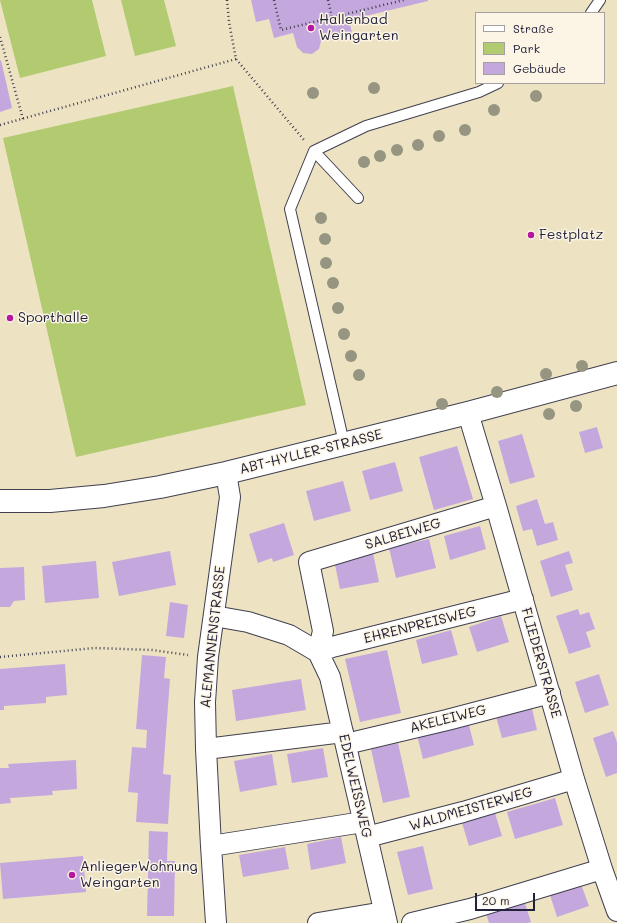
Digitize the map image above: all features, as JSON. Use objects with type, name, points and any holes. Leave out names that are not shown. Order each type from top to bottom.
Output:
[{"type":"street","name":"ABT-HYLLER-STRASSE","points":[[0,501],[50,501],[104,496],[160,488],[468,413],[617,373]]},
{"type":"street","name":"FLIEDERSTRASSE","points":[[468,413],[574,779],[602,869],[617,911]]},
{"type":"street","name":"ALEMANNENSTRASSE","points":[[216,923],[206,749],[205,702],[208,657],[230,497],[226,473]]},
{"type":"street","name":"SALBEIWEG","points":[[318,652],[323,631],[310,562],[496,506]]},
{"type":"street","name":"EHRENPREISWEG","points":[[318,652],[340,645],[523,599]]},
{"type":"street","points":[[214,616],[248,622],[289,635],[318,652]]},
{"type":"street","name":"EDELWEISSWEG","points":[[318,652],[330,677],[385,917]]},
{"type":"street","name":"AKELEIWEG","points":[[206,749],[344,738],[550,693]]},
{"type":"street","name":"WALDMEISTERWEG","points":[[211,846],[365,830],[463,812],[574,779]]},
{"type":"street","points":[[412,923],[470,909],[602,869]]},
{"type":"street","points":[[318,923],[385,917]]},
{"type":"lane","points":[[592,12],[600,0]]},
{"type":"lane","points":[[344,443],[290,209],[314,151],[366,126],[479,92],[496,84]]},
{"type":"lane","points":[[314,151],[358,198]]},
{"type":"path","points":[[227,0],[229,22],[236,59],[314,151]]},
{"type":"path","points":[[274,0],[281,30],[404,0]]},
{"type":"path","points":[[328,0],[332,17]]},
{"type":"path","points":[[0,36],[23,119]]},
{"type":"path","points":[[0,125],[236,59]]},
{"type":"path","points":[[0,657],[95,648],[152,650],[208,657]]},
{"type":"green space","points":[[0,0],[92,0],[106,56],[20,78]]},
{"type":"green space","points":[[121,0],[164,0],[176,46],[135,56]]},
{"type":"green space","points":[[233,86],[306,405],[76,457],[3,138]]},
{"type":"building","name":"Hallenbad Weingarten","points":[[251,0],[428,1],[349,20],[352,33],[321,41],[319,49],[312,54],[303,53],[297,47],[293,33],[274,38],[269,19],[256,22]]},
{"type":"building","points":[[1,60],[12,108],[0,112],[0,61]]},
{"type":"building","points":[[597,427],[603,448],[585,453],[579,432]]},
{"type":"building","points":[[522,434],[535,477],[510,484],[498,441]]},
{"type":"building","points":[[457,446],[473,499],[434,510],[419,457]]},
{"type":"building","points":[[395,462],[403,491],[370,500],[362,471]]},
{"type":"building","points":[[343,481],[351,511],[314,521],[306,491]]},
{"type":"building","points":[[537,499],[545,524],[553,522],[558,540],[537,546],[532,529],[523,531],[516,506]]},
{"type":"building","points":[[284,523],[294,555],[273,562],[272,558],[258,563],[249,534]]},
{"type":"building","points":[[480,526],[486,549],[450,560],[444,536]]},
{"type":"building","points":[[429,539],[436,568],[396,578],[389,548]]},
{"type":"building","points":[[170,551],[176,585],[119,596],[112,562]]},
{"type":"building","points":[[569,551],[573,563],[565,565],[573,590],[551,597],[540,561]]},
{"type":"building","points":[[373,553],[379,582],[340,589],[334,560]]},
{"type":"building","points":[[96,561],[99,598],[45,603],[42,566]]},
{"type":"building","points":[[24,567],[25,600],[14,601],[10,607],[0,607],[0,568]]},
{"type":"building","points":[[170,602],[188,605],[184,638],[166,636]]},
{"type":"building","points":[[578,609],[580,615],[589,612],[595,629],[586,632],[591,647],[569,654],[556,616]]},
{"type":"building","points":[[501,616],[509,642],[477,652],[469,627]]},
{"type":"building","points":[[451,630],[458,655],[422,664],[416,640]]},
{"type":"building","points":[[387,650],[401,713],[360,722],[345,659]]},
{"type":"building","points":[[142,655],[166,657],[164,678],[170,679],[163,774],[171,775],[168,824],[136,822],[138,793],[128,792],[132,747],[146,748],[147,730],[136,729]]},
{"type":"building","points":[[65,664],[67,695],[46,697],[46,703],[4,706],[4,710],[0,710],[0,669]]},
{"type":"building","points":[[599,674],[609,705],[585,713],[575,682]]},
{"type":"building","points":[[301,679],[306,710],[236,721],[232,690]]},
{"type":"building","points":[[531,704],[537,730],[502,738],[495,713]]},
{"type":"building","points":[[468,721],[474,745],[423,759],[417,735]]},
{"type":"building","points":[[613,731],[617,742],[617,773],[606,777],[593,738]]},
{"type":"building","points":[[398,743],[410,797],[383,803],[371,749]]},
{"type":"building","points":[[323,748],[328,777],[292,783],[287,754]]},
{"type":"building","points":[[272,754],[277,785],[240,792],[234,761]]},
{"type":"building","points":[[76,760],[77,789],[52,791],[53,795],[10,798],[11,803],[0,804],[0,768],[9,768],[8,764]]},
{"type":"building","points":[[555,798],[563,825],[515,839],[507,812]]},
{"type":"building","points":[[495,813],[502,836],[469,846],[462,823]]},
{"type":"building","points":[[149,831],[168,832],[167,861],[175,861],[174,916],[147,916]]},
{"type":"building","points":[[341,837],[346,863],[311,870],[307,844]]},
{"type":"building","points":[[423,846],[433,889],[408,895],[397,852]]},
{"type":"building","points":[[285,847],[289,869],[243,877],[239,855]]},
{"type":"building","points":[[83,856],[86,892],[3,899],[0,863]]},
{"type":"building","points":[[581,884],[589,906],[557,917],[550,895]]},
{"type":"building","points":[[524,900],[531,922],[489,923],[486,913]]},
{"type":"place","name":"Hallenbad Weingarten","points":[[311,28]]},
{"type":"place","name":"Festplatz","points":[[531,235]]},
{"type":"place","name":"Sporthalle","points":[[10,318]]},
{"type":"place","name":"AnliegerWohnung Weingarten","points":[[72,875]]}]
